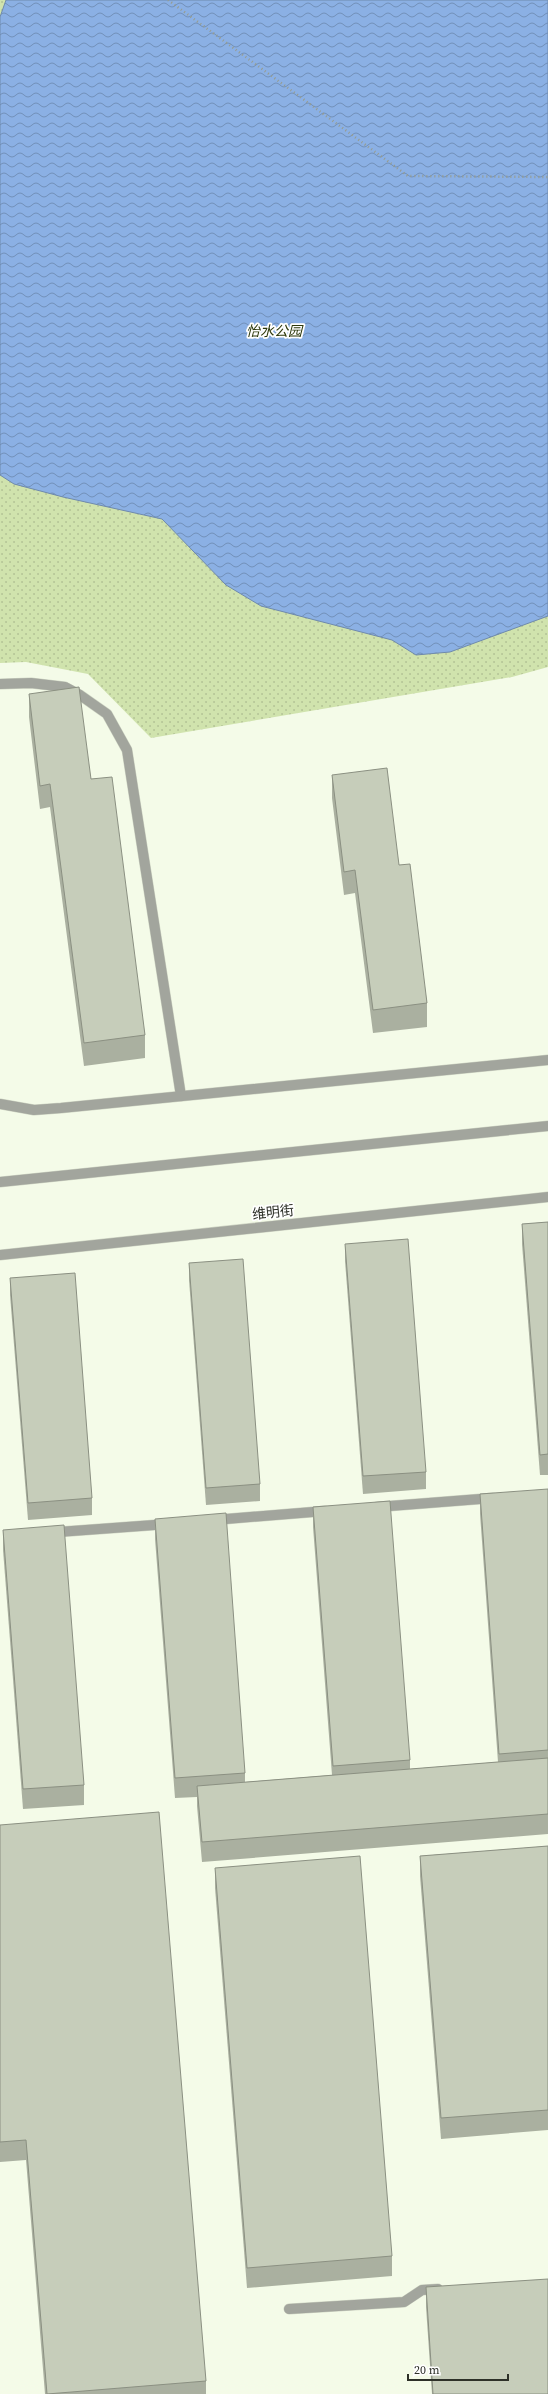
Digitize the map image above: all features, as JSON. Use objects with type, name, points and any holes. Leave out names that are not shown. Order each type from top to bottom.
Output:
[{"type":"street","points":[[0,684],[31,683],[65,688],[75,692],[107,714],[127,750],[180,1096]]},
{"type":"street","points":[[0,1104],[34,1110],[548,1060]]},
{"type":"street","points":[[0,1182],[548,1126]]},
{"type":"street","name":"维明街","points":[[0,1255],[548,1197]]},
{"type":"street","points":[[366,1508],[501,1497]]},
{"type":"street","points":[[200,1521],[335,1510]]},
{"type":"street","points":[[58,1532],[177,1523]]},
{"type":"street","points":[[289,2309],[404,2302],[422,2290],[446,2288]]},
{"type":"path","points":[[168,0],[408,176],[548,177]]},
{"type":"green space","name":"怡水公园","points":[[0,0],[548,0],[548,667],[512,677],[151,738],[88,674],[26,662],[0,663]]},
{"type":"water","name":"怡水公园","points":[[6,0],[548,0],[548,616],[450,652],[416,655],[392,640],[261,606],[226,585],[162,519],[63,497],[14,484],[0,475],[0,17]]},
{"type":"building","points":[[79,687],[91,779],[112,777],[145,1035],[84,1043],[50,784],[40,786],[29,694]]},
{"type":"building","points":[[387,768],[399,865],[410,864],[427,1003],[373,1010],[355,870],[344,872],[332,775]]},
{"type":"building","points":[[548,1222],[548,1454],[540,1455],[522,1224]]},
{"type":"building","points":[[408,1239],[426,1472],[363,1476],[345,1244]]},
{"type":"building","points":[[243,1259],[260,1484],[206,1488],[189,1263]]},
{"type":"building","points":[[75,1273],[92,1498],[28,1503],[10,1278]]},
{"type":"building","points":[[548,1489],[548,1750],[499,1754],[480,1494]]},
{"type":"building","points":[[390,1501],[410,1760],[333,1766],[313,1507]]},
{"type":"building","points":[[226,1513],[245,1773],[175,1778],[155,1519]]},
{"type":"building","points":[[64,1525],[84,1785],[23,1789],[3,1530]]},
{"type":"building","points":[[548,1758],[548,1814],[202,1842],[197,1786]]},
{"type":"building","points":[[159,1812],[206,2381],[47,2394],[26,2140],[0,2142],[0,1825]]},
{"type":"building","points":[[548,1846],[548,2110],[441,2118],[420,1856]]},
{"type":"building","points":[[360,1856],[392,2256],[247,2268],[215,1868]]},
{"type":"building","points":[[548,2279],[548,2394],[433,2394],[426,2287]]}]
